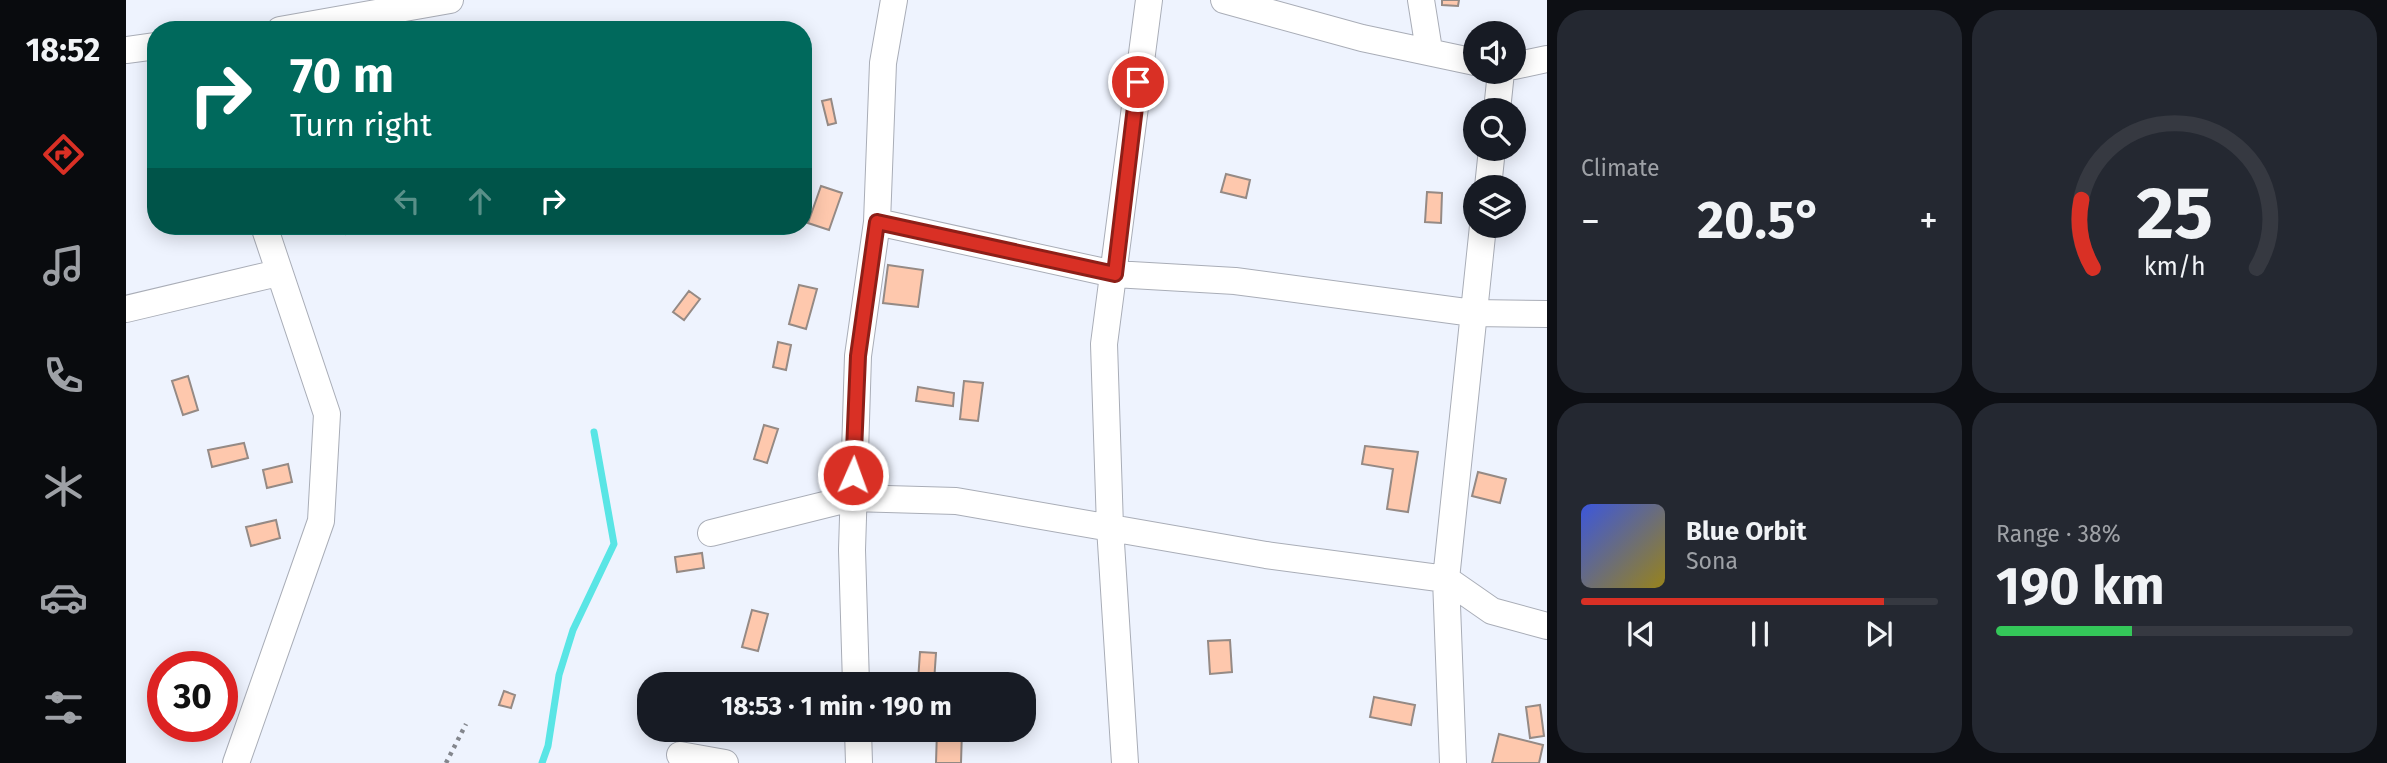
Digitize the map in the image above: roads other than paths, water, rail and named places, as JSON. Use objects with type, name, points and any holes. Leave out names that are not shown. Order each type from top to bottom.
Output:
[{"type":"street","points":[[331,21],[450,0]]},
{"type":"street","points":[[856,672],[852,498],[858,356],[877,222],[883,63],[894,0]]},
{"type":"street","points":[[1125,763],[1110,527],[1104,344],[1149,0]]},
{"type":"street","points":[[1224,0],[1362,38],[1463,59]]},
{"type":"street","points":[[1421,0],[1429,50]]},
{"type":"street","points":[[126,50],[147,48]]},
{"type":"street","points":[[1526,63],[1547,58]]},
{"type":"street","points":[[877,222],[1115,274],[1235,281],[1474,313],[1547,314]]},
{"type":"street","points":[[236,763],[321,521],[327,414],[267,235]]},
{"type":"street","points":[[1453,763],[1446,579],[1482,238]]},
{"type":"street","points":[[126,309],[278,273]]},
{"type":"street","points":[[711,533],[852,498],[956,501],[1266,555],[1446,579],[1492,611],[1547,626]]},
{"type":"street","points":[[858,742],[859,763]]},
{"type":"street","points":[[680,755],[726,763]]},
{"type":"waterway","points":[[542,763],[548,746],[559,675],[573,630],[614,544],[594,432]]}]
